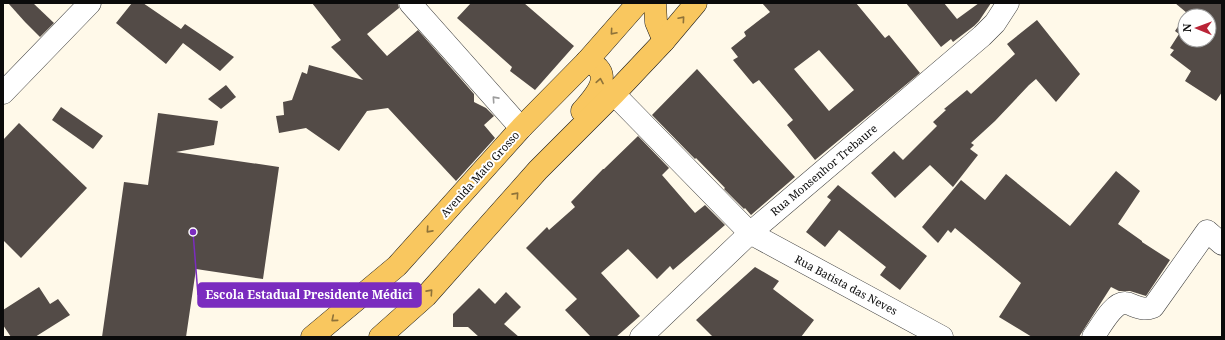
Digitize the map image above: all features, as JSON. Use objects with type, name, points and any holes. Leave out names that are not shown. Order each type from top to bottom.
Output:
[{"type":"main road","name":"Avenida Mato Grosso","points":[[312,337],[397,266],[521,128],[587,61],[638,3]]},
{"type":"main road","points":[[655,3],[656,22],[664,41]]},
{"type":"main road","points":[[380,337],[426,296],[538,170],[614,94],[664,41],[696,3]]},
{"type":"main road","points":[[538,170],[564,133],[598,92],[602,76],[598,68],[587,61]]},
{"type":"street","points":[[410,3],[521,128]]},
{"type":"street","name":"Rua Monsenhor Trebaure","points":[[641,337],[750,233],[982,36],[994,23],[1008,3]]},
{"type":"street","points":[[3,93],[83,5]]},
{"type":"street","name":"Rua Batista das Neves","points":[[614,94],[750,233],[942,337]]},
{"type":"street","points":[[1093,337],[1118,305],[1125,303],[1147,309],[1153,307],[1207,231],[1222,244]]},
{"type":"building","points":[[8,3],[33,3],[54,23],[40,37]]},
{"type":"building","points":[[132,3],[143,3],[181,29],[185,24],[234,57],[220,71],[183,43],[166,64],[116,23]]},
{"type":"building","points":[[312,3],[398,3],[399,8],[367,34],[387,56],[418,30],[474,94],[474,102],[486,108],[494,116],[484,125],[495,138],[456,181],[388,108],[367,111],[339,151],[306,128],[279,133],[276,116],[284,115],[283,102],[292,100],[302,72],[307,74],[309,65],[363,80],[331,47],[341,40]]},
{"type":"building","points":[[471,3],[524,3],[574,46],[535,90],[510,71],[512,67],[457,18]]},
{"type":"building","points":[[762,3],[856,3],[885,38],[889,35],[920,73],[815,160],[787,125],[793,120],[759,80],[753,84],[733,60],[738,57],[731,48],[746,36],[744,32],[770,12]],"holes":[[[819,50],[854,90],[829,111],[794,69]]]},
{"type":"building","points":[[906,3],[944,3],[957,19],[979,3],[991,3],[974,26],[953,42],[951,39],[941,47]]},
{"type":"building","points":[[1175,3],[1222,3],[1222,92],[1216,101],[1185,81],[1191,71],[1170,55],[1174,50],[1170,48],[1177,37],[1177,48],[1217,48],[1217,8],[1181,8]]},
{"type":"building","points":[[1037,20],[1080,74],[1056,102],[1036,79],[1029,85],[995,121],[971,143],[974,145],[970,149],[978,155],[953,187],[930,165],[895,198],[871,173],[894,151],[903,160],[937,126],[933,122],[946,110],[944,109],[967,90],[971,94],[1015,54],[1007,44]]},
{"type":"building","points":[[697,69],[795,177],[751,215],[652,115]]},
{"type":"building","points":[[226,85],[236,97],[221,109],[208,99]]},
{"type":"building","points":[[61,107],[103,136],[93,149],[52,120]]},
{"type":"building","points":[[158,113],[218,121],[214,145],[176,152],[279,167],[263,279],[196,269],[186,337],[102,337],[124,182],[148,185]]},
{"type":"building","points":[[19,123],[87,188],[21,258],[3,240],[3,140]]},
{"type":"building","points":[[638,136],[669,168],[662,175],[695,213],[705,205],[725,225],[673,270],[670,266],[657,279],[628,249],[601,273],[640,316],[616,337],[591,337],[565,310],[577,299],[526,248],[547,227],[549,230],[575,207],[571,202]]},
{"type":"building","points":[[1116,171],[1140,191],[1118,224],[1170,260],[1146,296],[1130,291],[1119,291],[1111,287],[1079,337],[1032,337],[999,317],[1021,283],[955,228],[951,233],[948,230],[938,243],[922,227],[961,180],[985,200],[1006,174],[1070,226]]},
{"type":"building","points":[[838,185],[927,256],[900,290],[880,275],[886,267],[839,230],[825,247],[806,232],[831,200],[827,197]]},
{"type":"building","points":[[755,267],[779,281],[773,289],[814,320],[801,337],[713,337],[696,320]]},
{"type":"building","points":[[39,287],[50,304],[58,299],[70,315],[35,337],[11,337],[3,325],[3,310]]},
{"type":"building","points":[[479,288],[495,304],[506,292],[521,307],[504,324],[519,337],[479,337],[468,327],[453,327],[453,314]]},
{"type":"place","name":"Escola Estadual Presidente Médici","points":[[193,232]]}]
